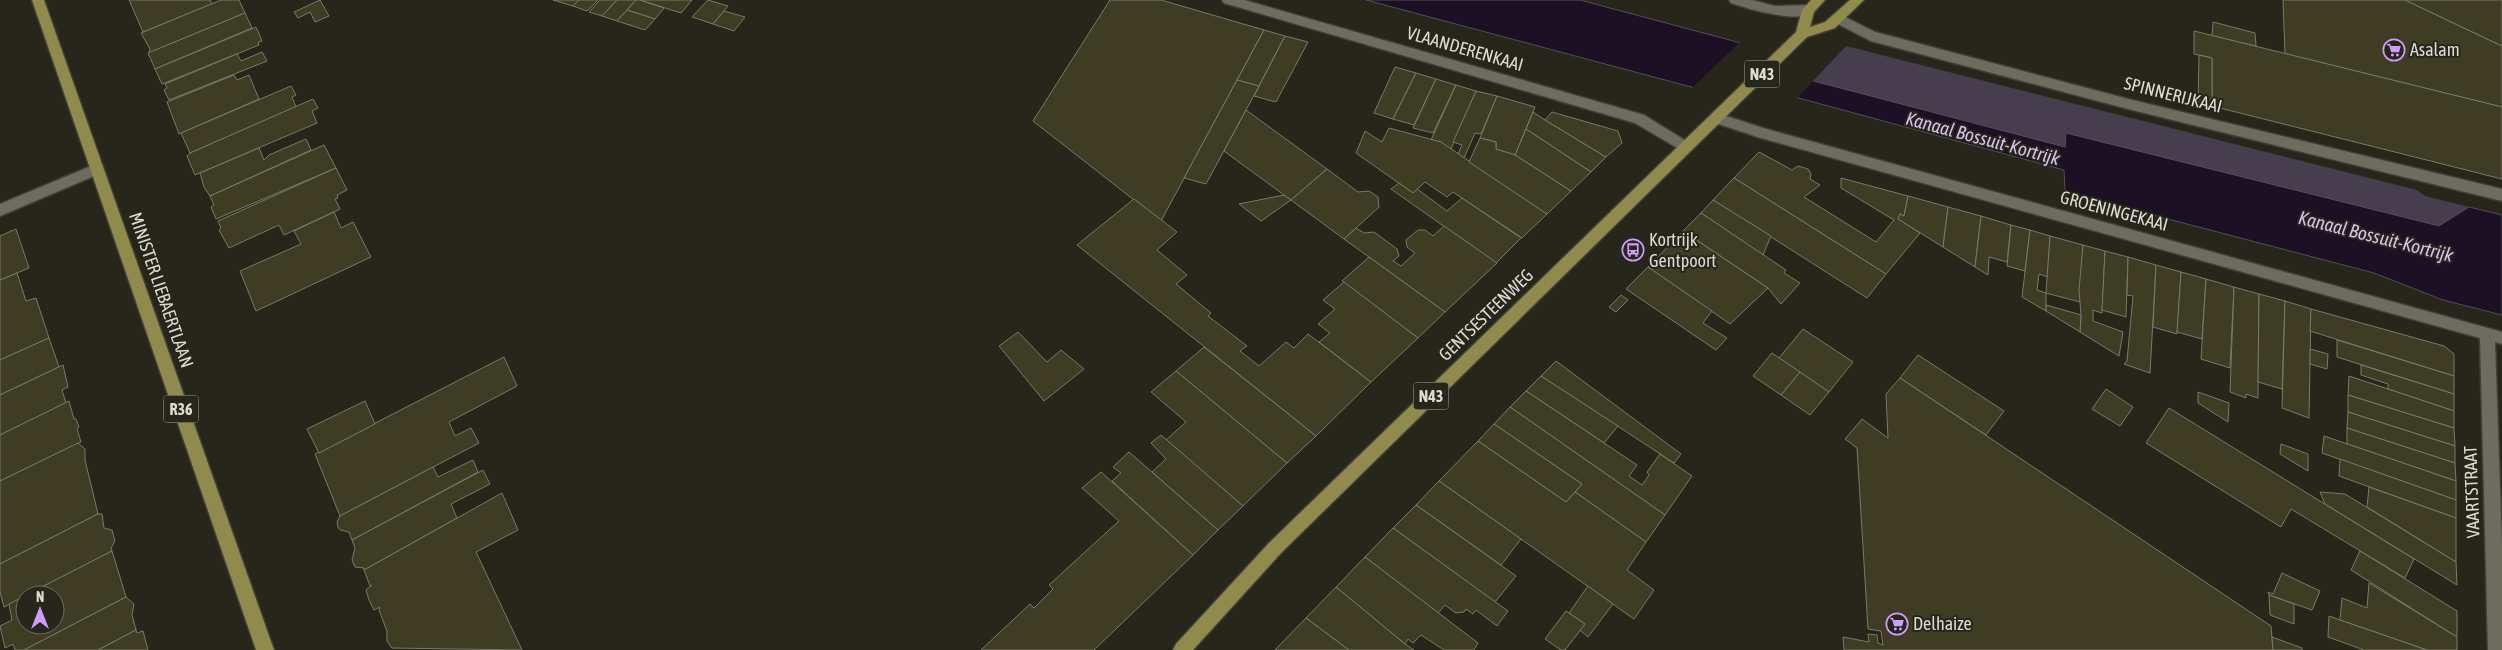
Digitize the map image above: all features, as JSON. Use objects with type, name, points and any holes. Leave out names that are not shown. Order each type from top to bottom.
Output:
[{"type":"main road","name":"MINISTER LIEBAERTLAAN","points":[[38,0],[265,650]]},
{"type":"main road","points":[[1802,34],[1808,10],[1819,0]]},
{"type":"main road","name":"GENTSESTEENWEG","points":[[1182,650],[1275,548],[1802,34],[1830,25],[1839,19],[1858,0]]},
{"type":"street","name":"VLAANDERENKAAI","points":[[1228,0],[1639,119],[1686,148]]},
{"type":"street","points":[[1734,0],[1775,11],[1808,10]]},
{"type":"street","name":"SPINNERIJKAAI","points":[[1839,19],[1880,39],[2132,105],[2502,195]]},
{"type":"street","name":"GROENINGEKAAI","points":[[1719,115],[1761,132],[2494,336]]},
{"type":"street","points":[[0,210],[96,168]]},
{"type":"street","name":"VAARTSTRAAT","points":[[2494,336],[2497,650]]},
{"type":"shaded area","points":[[1846,46],[2417,190],[2425,196],[2469,207],[2439,226],[2067,134],[2066,148],[1813,81]]},
{"type":"water","name":"Kanaal Bossuit-Kortrijk","points":[[1366,0],[1580,0],[1756,47],[1741,62],[2065,147],[2066,133],[2439,226],[2469,207],[2502,215],[2502,315],[2443,300],[2374,273],[2065,192],[2064,170],[1725,78],[1710,92]]},
{"type":"pier","points":[[1741,41],[1758,47],[1745,61],[1814,80],[1795,100],[1725,81],[1710,95],[1690,90]]},
{"type":"building","points":[[129,0],[210,0],[212,4],[143,32]]},
{"type":"building","points":[[221,0],[239,0],[245,13],[149,53],[150,49],[141,33]]},
{"type":"building","points":[[320,0],[329,16],[315,22],[310,12],[298,18],[294,12]]},
{"type":"building","points":[[553,0],[579,0],[573,6]]},
{"type":"building","points":[[579,0],[598,0],[587,11],[573,6]]},
{"type":"building","points":[[600,0],[617,0],[602,16],[589,12]]},
{"type":"building","points":[[617,0],[636,0],[617,21],[602,16]]},
{"type":"building","points":[[636,0],[664,8],[655,19],[627,10]]},
{"type":"building","points":[[640,0],[692,0],[681,13]]},
{"type":"building","points":[[708,0],[728,6],[713,24],[692,17]]},
{"type":"building","points":[[1110,0],[1161,0],[1264,30],[1161,221],[1033,121]]},
{"type":"building","name":"Asalam","points":[[2283,0],[2405,0],[2502,46],[2502,107],[2285,54]]},
{"type":"building","points":[[2405,0],[2502,0],[2502,46]]},
{"type":"building","points":[[627,10],[655,19],[645,30],[617,21]]},
{"type":"building","points":[[724,11],[745,17],[734,31],[713,24]]},
{"type":"building","points":[[245,13],[252,28],[155,69],[148,53]]},
{"type":"building","points":[[2213,22],[2255,33],[2256,46],[2212,36]]},
{"type":"building","points":[[256,27],[262,41],[258,42],[259,45],[162,84],[155,69]]},
{"type":"building","points":[[1264,30],[1285,36],[1259,86],[1237,80]]},
{"type":"building","points":[[2194,31],[2502,107],[2502,179],[2212,106],[2212,58],[2194,54]]},
{"type":"building","points":[[1285,36],[1308,42],[1276,102],[1254,96]]},
{"type":"building","points":[[262,52],[267,61],[169,100],[164,90],[167,88],[165,84],[237,54],[241,61]]},
{"type":"building","points":[[2199,55],[2212,58],[2212,106],[2198,103]]},
{"type":"building","points":[[1395,67],[1416,73],[1393,119],[1374,113]]},
{"type":"building","points":[[1416,73],[1436,79],[1414,125],[1393,119]]},
{"type":"building","points":[[234,75],[237,80],[249,75],[259,99],[179,134],[167,102]]},
{"type":"building","points":[[1436,79],[1456,85],[1433,133],[1413,128]]},
{"type":"building","points":[[1237,80],[1259,86],[1206,184],[1184,178]]},
{"type":"building","points":[[1456,85],[1476,91],[1451,149],[1431,140]]},
{"type":"building","points":[[291,86],[296,95],[292,97],[296,107],[190,153],[181,133]]},
{"type":"building","points":[[1476,91],[1497,96],[1481,134],[1475,133],[1464,158],[1458,154],[1462,145],[1453,142]]},
{"type":"building","points":[[1497,96],[1535,107],[1515,155],[1496,149],[1496,142],[1480,138]]},
{"type":"building","points":[[313,99],[318,108],[312,111],[317,123],[195,175],[187,156],[190,153]]},
{"type":"building","points":[[1246,110],[1327,169],[1291,200],[1224,151]]},
{"type":"building","points":[[1533,112],[1606,157],[1591,172],[1526,129]]},
{"type":"building","points":[[1552,112],[1618,131],[1622,143],[1606,157],[1545,120]]},
{"type":"building","points":[[1389,128],[1441,142],[1547,214],[1522,238],[1453,192],[1447,197],[1425,182],[1413,193],[1356,153],[1365,131],[1382,142]]},
{"type":"building","points":[[1526,129],[1591,172],[1571,191],[1515,155]]},
{"type":"building","points":[[1480,138],[1496,142],[1496,149],[1515,155],[1571,191],[1547,214],[1469,162]]},
{"type":"building","points":[[306,139],[311,150],[210,196],[204,187],[200,173],[259,148],[264,160],[269,155]]},
{"type":"building","points":[[324,145],[336,168],[216,219],[211,207],[214,205],[210,196]]},
{"type":"building","points":[[1759,152],[1792,170],[1798,166],[1808,169],[1811,174],[1810,179],[1820,185],[1804,197],[1876,242],[1894,220],[1841,188],[1841,178],[1908,196],[1904,216],[1900,214],[1898,219],[1920,233],[1886,274],[1734,178]]},
{"type":"building","points":[[336,168],[347,190],[337,195],[338,198],[335,199],[340,209],[284,235],[279,225],[229,248],[219,230],[221,228],[218,221]]},
{"type":"building","points":[[1327,169],[1358,192],[1369,191],[1378,197],[1379,207],[1344,239],[1291,200]]},
{"type":"building","points":[[1734,178],[1886,274],[1867,298],[1713,200]]},
{"type":"building","points":[[1399,183],[1413,193],[1417,189],[1447,211],[1462,198],[1521,238],[1496,263],[1391,189]]},
{"type":"building","points":[[1284,195],[1291,200],[1261,221],[1239,204]]},
{"type":"building","points":[[1908,196],[1948,207],[1943,247],[1898,219],[1900,214],[1904,216]]},
{"type":"building","points":[[1134,199],[1177,232],[1157,250],[1187,275],[1176,284],[1211,313],[1208,316],[1247,346],[1240,351],[1259,366],[1286,342],[1294,348],[1308,334],[1371,382],[1316,436],[1077,245]]},
{"type":"building","points":[[1713,200],[1771,236],[1763,255],[1701,213]]},
{"type":"building","points":[[1948,207],[1981,216],[1975,267],[1943,247]]},
{"type":"building","points":[[334,212],[341,228],[353,222],[371,257],[256,311],[240,271],[301,244],[294,231]]},
{"type":"building","points":[[1701,213],[1786,270],[1784,273],[1800,283],[1781,304],[1768,288],[1683,231]]},
{"type":"building","points":[[1981,216],[2011,225],[2007,262],[1989,257],[1988,275],[1975,267]]},
{"type":"building","points":[[2011,225],[2030,230],[2025,271],[2007,266]]},
{"type":"building","points":[[1444,226],[1497,263],[1445,312],[1344,239],[1356,228],[1364,233],[1374,232],[1397,249],[1399,256],[1393,261],[1401,266],[1415,253],[1407,247],[1406,240],[1418,230],[1425,230],[1433,236]]},
{"type":"building","points":[[16,229],[29,268],[0,280],[0,236]]},
{"type":"building","points":[[2030,230],[2050,236],[2048,277],[2039,274],[2037,290],[2046,293],[2046,311],[2022,297]]},
{"type":"building","points":[[1683,231],[1768,288],[1730,324],[1648,267]]},
{"type":"building","points":[[2050,236],[2083,245],[2080,302],[2046,293]]},
{"type":"building","points":[[2083,245],[2105,251],[2102,313],[2093,310],[2093,321],[2123,332],[2119,356],[2080,332],[2079,290]]},
{"type":"building","points":[[2105,251],[2128,257],[2126,317],[2102,310]]},
{"type":"building","points":[[1369,257],[1445,312],[1418,338],[1342,281]]},
{"type":"building","points":[[2128,257],[2156,265],[2150,373],[2124,364],[2127,361],[2133,296],[2127,295]]},
{"type":"building","points":[[2156,265],[2181,272],[2177,334],[2153,327]]},
{"type":"building","points":[[1648,267],[1712,311],[1703,323],[1727,338],[1716,350],[1626,289]]},
{"type":"building","points":[[2181,272],[2206,279],[2202,339],[2177,332]]},
{"type":"building","points":[[17,273],[26,301],[36,298],[49,338],[0,360],[0,280]]},
{"type":"building","points":[[2206,279],[2234,287],[2230,368],[2201,359]]},
{"type":"building","points":[[1344,282],[1418,338],[1371,382],[1319,342],[1330,333],[1318,324],[1335,309],[1323,300]]},
{"type":"building","points":[[2234,287],[2259,294],[2258,398],[2246,394],[2246,398],[2230,392]]},
{"type":"building","points":[[2259,294],[2285,301],[2282,389],[2258,382]]},
{"type":"building","points":[[1621,295],[1628,300],[1616,312],[1609,307]]},
{"type":"building","points":[[2285,301],[2311,309],[2309,418],[2282,408]]},
{"type":"building","points":[[2046,305],[2081,315],[2080,332],[2046,311]]},
{"type":"building","points":[[2311,309],[2444,346],[2454,354],[2454,376],[2310,331]]},
{"type":"building","points":[[1803,329],[1853,362],[1829,392],[1779,358]]},
{"type":"building","points":[[1018,332],[1047,362],[1061,350],[1084,369],[1044,401],[999,346]]},
{"type":"building","points":[[49,338],[59,367],[0,395],[0,360]]},
{"type":"building","points":[[2337,340],[2454,376],[2454,394],[2337,357]]},
{"type":"building","points":[[1204,347],[1316,436],[1287,463],[1176,371]]},
{"type":"building","points":[[2310,349],[2328,354],[2327,369],[2310,364]]},
{"type":"building","points":[[1772,353],[1800,372],[1781,395],[1753,376]]},
{"type":"building","points":[[1918,355],[2004,411],[1986,435],[1900,378]]},
{"type":"building","points":[[504,357],[517,386],[449,422],[455,436],[471,428],[479,443],[340,516],[315,454]]},
{"type":"building","points":[[1556,361],[1681,454],[1674,463],[1541,376]]},
{"type":"building","points":[[63,365],[68,387],[62,390],[66,403],[0,435],[0,395]]},
{"type":"building","points":[[2361,365],[2454,394],[2454,411],[2388,389],[2388,384],[2361,375]]},
{"type":"building","points":[[1176,371],[1287,463],[1243,506],[1166,440],[1186,422],[1151,392]]},
{"type":"building","points":[[1800,372],[1829,392],[1810,415],[1781,395]]},
{"type":"building","points":[[1541,376],[1618,426],[1604,443],[1526,391]]},
{"type":"building","points":[[2349,376],[2454,411],[2454,428],[2348,395]]},
{"type":"building","points":[[1900,378],[2271,626],[2273,650],[1844,650],[1843,637],[1869,642],[1868,634],[1877,635],[1878,643],[1883,645],[1881,631],[1868,629],[1857,448],[1845,439],[1862,419],[1888,438],[1886,394]]},
{"type":"building","points":[[2106,389],[2133,407],[2120,426],[2092,409]]},
{"type":"building","points":[[1526,391],[1637,465],[1629,476],[1642,485],[1649,475],[1647,472],[1660,454],[1692,476],[1665,515],[1510,407]]},
{"type":"building","points":[[2198,392],[2229,403],[2228,422],[2198,403]]},
{"type":"building","points":[[2348,395],[2454,428],[2455,446],[2348,412]]},
{"type":"building","points":[[69,401],[74,419],[76,419],[79,427],[77,429],[81,442],[0,481],[0,435]]},
{"type":"building","points":[[365,401],[375,424],[319,453],[307,429]]},
{"type":"building","points":[[1510,407],[1665,515],[1646,542],[1575,492],[1582,484],[1494,424]]},
{"type":"building","points":[[2169,408],[2414,559],[2405,578],[2291,509],[2281,527],[2146,443]]},
{"type":"building","points":[[2348,412],[2455,446],[2455,463],[2347,428]]},
{"type":"building","points":[[1494,424],[1582,484],[1566,502],[1478,441]]},
{"type":"building","points":[[2347,428],[2455,463],[2456,481],[2347,444]]},
{"type":"building","points":[[1161,435],[1243,506],[1218,530],[1152,472],[1166,459],[1151,443]]},
{"type":"building","points":[[2324,436],[2456,481],[2456,500],[2322,453]]},
{"type":"building","points":[[1478,441],[1566,502],[1575,492],[1646,542],[1627,570],[1654,590],[1634,619],[1439,481]]},
{"type":"building","points":[[78,443],[85,449],[85,460],[98,514],[0,564],[0,481]]},
{"type":"building","points":[[2281,444],[2308,454],[2308,471],[2280,454]]},
{"type":"building","points":[[1129,452],[1218,530],[1193,555],[1112,481],[1121,473],[1113,467]]},
{"type":"building","points":[[2340,459],[2456,500],[2456,518],[2339,476]]},
{"type":"building","points":[[473,460],[478,472],[352,540],[349,532],[340,530],[338,527],[337,522],[340,516],[433,467],[438,477]]},
{"type":"building","points":[[483,470],[490,484],[451,504],[457,518],[364,570],[364,568],[355,567],[352,560],[355,548],[352,540]]},
{"type":"building","points":[[1101,472],[1193,555],[1094,650],[981,650],[1030,604],[1034,608],[1053,589],[1049,585],[1119,521],[1082,488]]},
{"type":"building","points":[[1439,481],[1521,539],[1501,565],[1416,505]]},
{"type":"building","points":[[2369,487],[2456,518],[2456,562],[2367,507]]},
{"type":"building","points":[[2320,492],[2345,494],[2456,562],[2457,585],[2325,504]]},
{"type":"building","points":[[502,493],[518,530],[476,552],[522,650],[392,648],[387,641],[387,631],[379,610],[380,607],[374,610],[369,600],[366,590],[372,585],[370,586],[364,570]]},
{"type":"building","points":[[1416,505],[1516,576],[1495,602],[1393,528]]},
{"type":"building","points":[[98,514],[102,514],[104,528],[112,530],[115,541],[111,548],[112,551],[46,585],[15,585],[15,601],[4,607],[0,592],[0,564]]},
{"type":"building","points":[[1393,528],[1508,611],[1497,626],[1476,610],[1473,614],[1466,609],[1464,612],[1456,613],[1445,605],[1438,613],[1365,557]]},
{"type":"building","points":[[112,551],[126,597],[65,629],[65,585],[46,585]]},
{"type":"building","points":[[2360,551],[2457,611],[2457,637],[2351,570]]},
{"type":"building","points":[[1365,557],[1478,643],[1474,650],[1444,650],[1421,635],[1413,643],[1408,639],[1405,644],[1336,587]]},
{"type":"building","points":[[2282,573],[2320,591],[2312,610],[2269,595],[2268,592],[2273,594]]},
{"type":"building","points":[[2369,583],[2457,637],[2457,650],[2427,650],[2340,620],[2342,598],[2367,608]]},
{"type":"building","points":[[1588,586],[1613,604],[1588,637],[1580,630],[1585,624],[1569,613]]},
{"type":"building","points":[[1336,587],[1414,650],[1349,650],[1306,618]]},
{"type":"building","points":[[2269,595],[2294,604],[2294,624],[2270,615]]},
{"type":"building","points":[[126,597],[134,604],[132,615],[136,630],[98,650],[24,650],[53,635],[65,635],[65,629]]},
{"type":"building","points":[[15,601],[15,635],[53,635],[24,650],[15,650],[13,644],[5,648],[0,626],[12,620],[9,604]]},
{"type":"building","points":[[1566,611],[1585,624],[1565,650],[1561,650],[1545,639]]},
{"type":"building","points":[[2329,616],[2427,650],[2364,650],[2328,637]]},
{"type":"building","points":[[1306,618],[1349,650],[1275,650]]},
{"type":"building","points":[[136,630],[137,633],[143,631],[148,650],[98,650]]},
{"type":"building","points":[[2272,637],[2302,648],[2302,650],[2273,650]]},
{"type":"place","name":"Asalam","points":[[2394,50]]},
{"type":"place","name":"Kortrijk Gentpoort","points":[[1633,250]]},
{"type":"place","name":"Delhaize","points":[[1897,624]]}]
